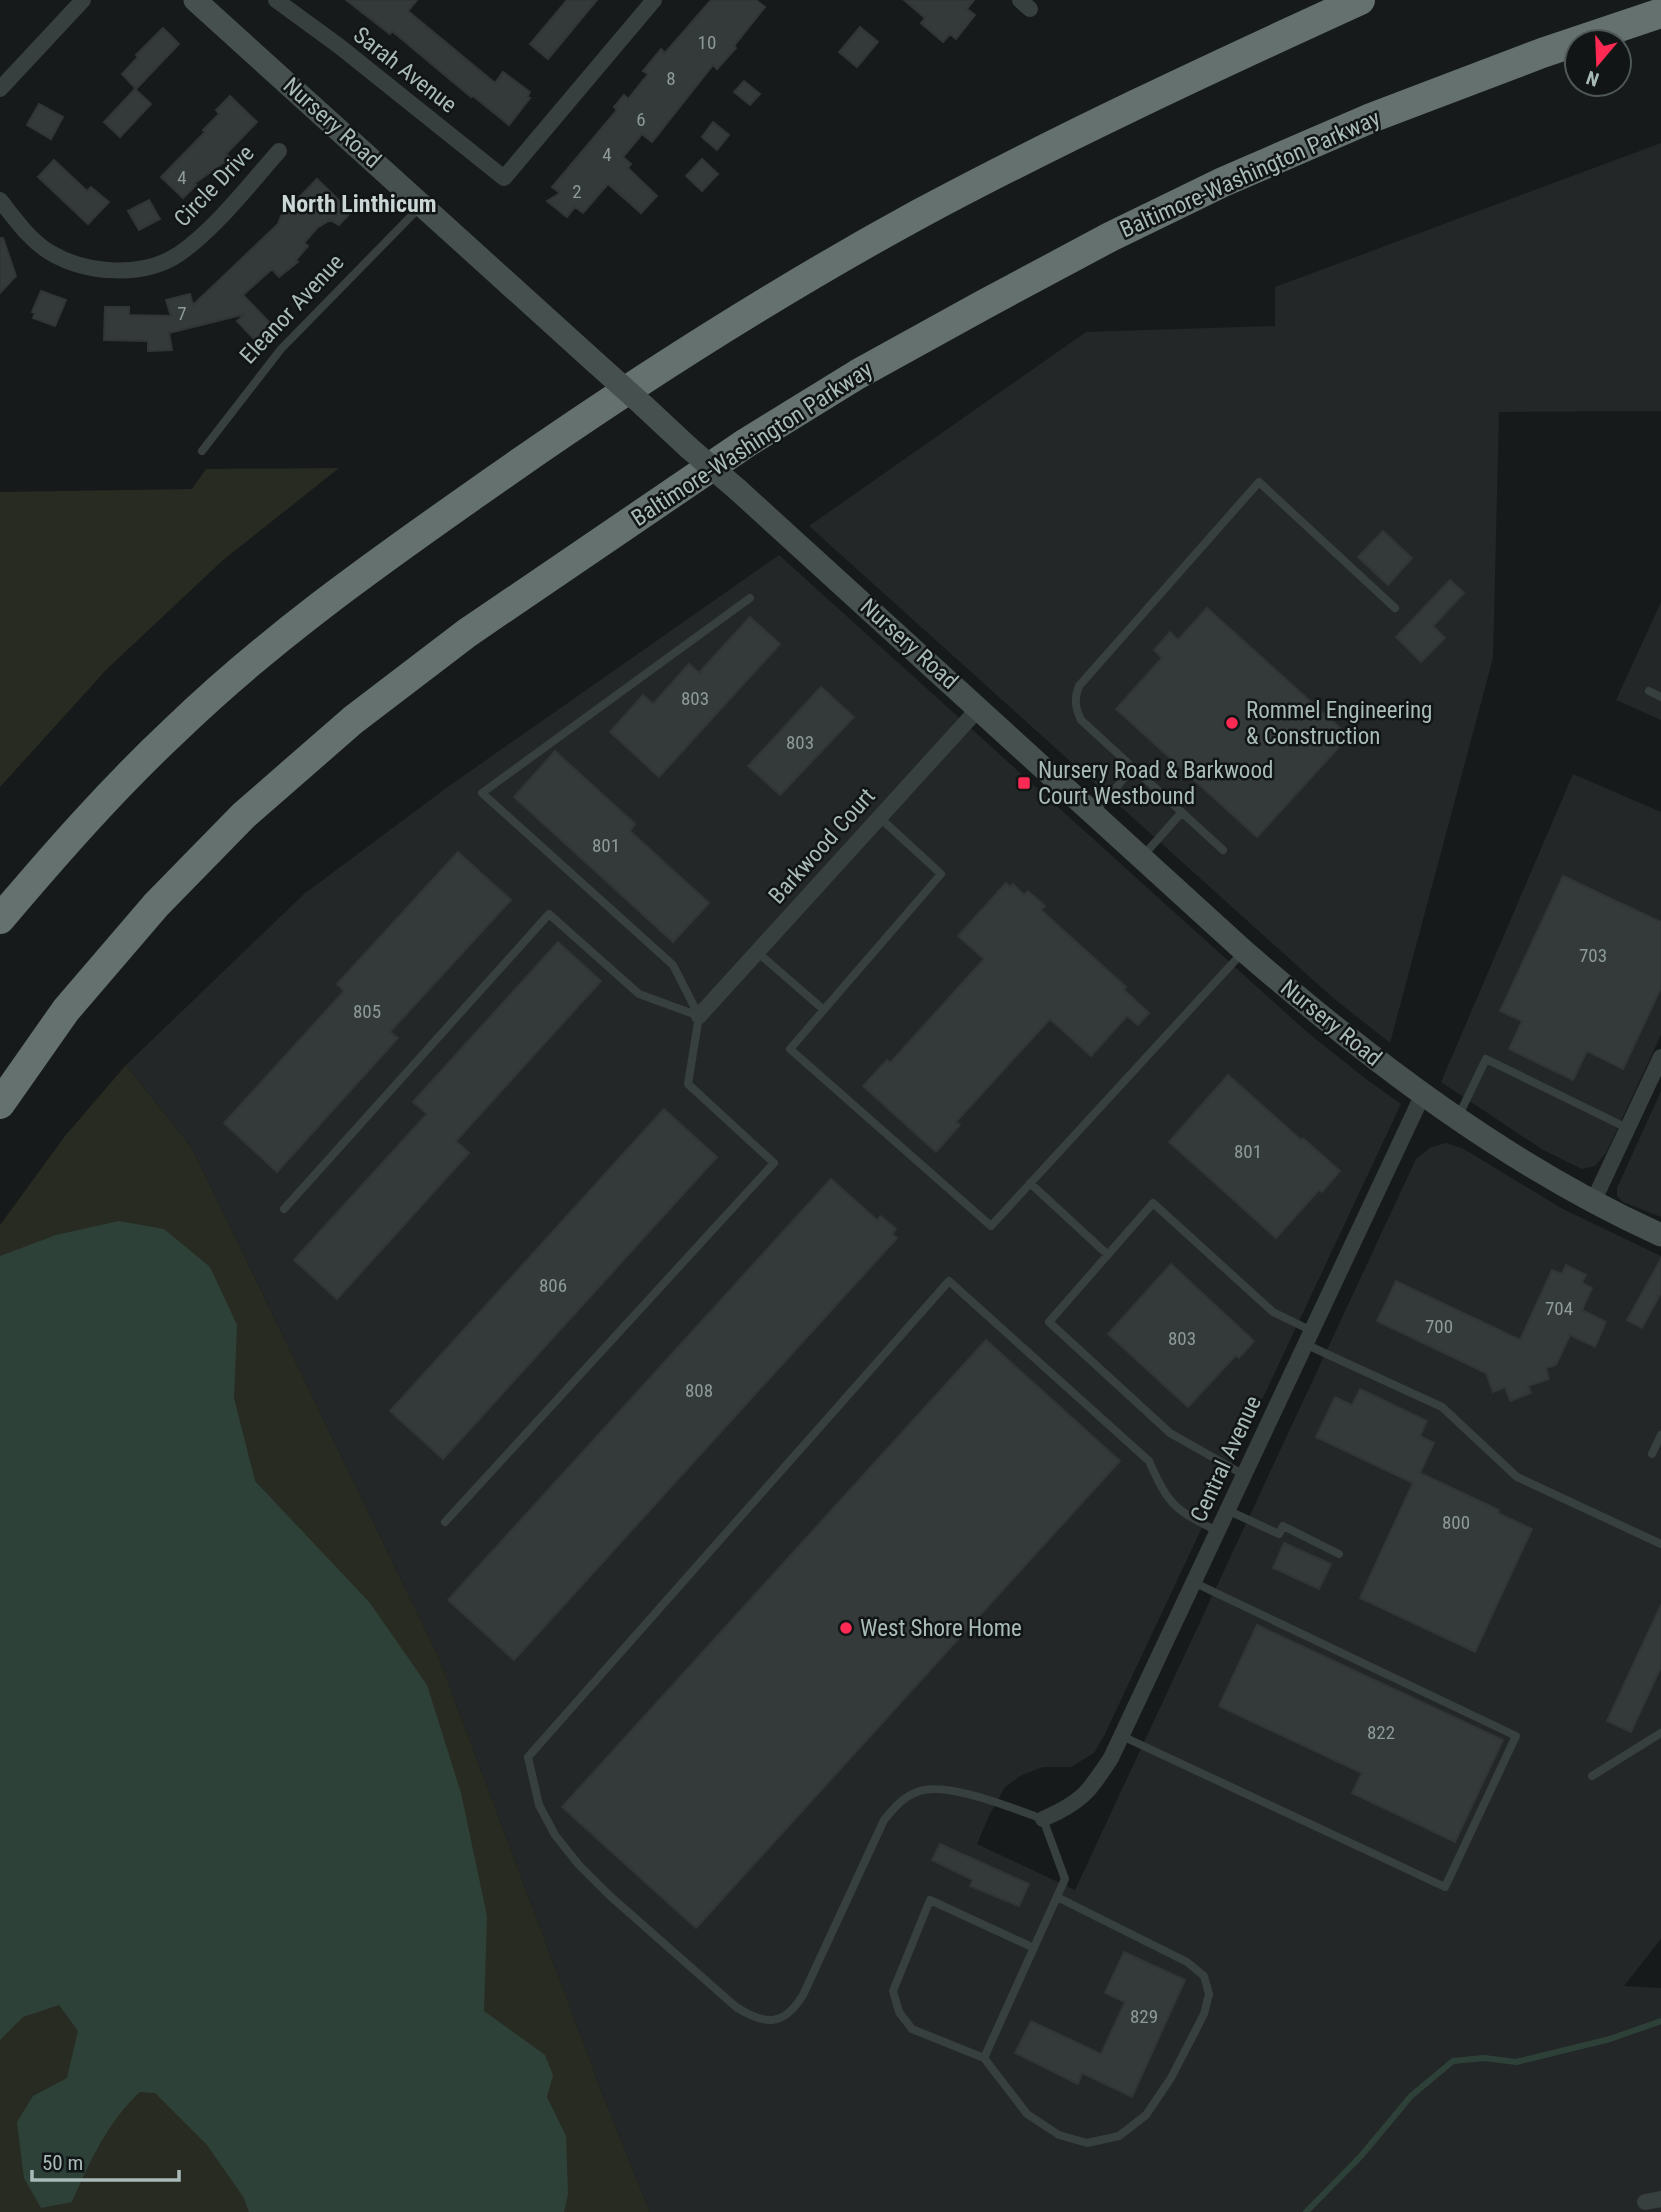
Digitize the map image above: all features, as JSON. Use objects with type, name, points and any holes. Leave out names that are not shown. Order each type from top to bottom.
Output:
[{"type":"highway","points":[[0,919],[74,832],[176,728],[283,634],[400,546],[518,464],[670,362],[770,300],[918,215],[1177,84],[1360,0]]},
{"type":"highway","name":"Baltimore-Washington Parkway","points":[[1616,28],[1661,13]]},
{"type":"highway","points":[[1633,29],[1661,26]]},
{"type":"highway","name":"Baltimore-Washington Parkway","points":[[0,1104],[66,1010],[156,905],[254,806],[353,720],[467,633],[746,443],[858,374],[983,305],[1110,237],[1223,182],[1371,118],[1563,47]]},
{"type":"main road","name":"Nursery Road","points":[[195,0],[1320,1017],[1423,1094],[1534,1168],[1592,1202],[1661,1235]]},
{"type":"street","points":[[0,89],[83,0]]},
{"type":"street","name":"Sarah Avenue","points":[[276,0],[339,46],[504,177],[652,1]]},
{"type":"street","name":"Circle Drive","points":[[0,200],[23,230],[50,253],[81,266],[116,271],[145,267],[177,255],[204,233],[279,151]]},
{"type":"street","name":"Barkwood Court","points":[[699,1016],[979,708]]},
{"type":"street","points":[[1592,1202],[1661,1057]]},
{"type":"street","name":"Central Avenue","points":[[1044,1819],[1070,1807],[1090,1790],[1111,1758],[1423,1094]]},
{"type":"lane","name":"Eleanor Avenue","points":[[202,451],[281,349],[422,205]]},
{"type":"lane","points":[[1223,850],[1081,720],[1075,708],[1075,696],[1079,686],[1259,482],[1395,608]]},
{"type":"lane","points":[[445,1522],[774,1163],[688,1084],[699,1016],[673,965],[482,793],[750,598]]},
{"type":"lane","points":[[1649,691],[1661,697]]},
{"type":"lane","points":[[1094,813],[1133,768]]},
{"type":"lane","points":[[1142,856],[1182,812]]},
{"type":"lane","points":[[879,817],[942,874],[790,1049],[991,1226],[1244,951]]},
{"type":"lane","points":[[284,1209],[549,914],[639,995],[699,1016]]},
{"type":"lane","points":[[757,952],[824,1010]]},
{"type":"lane","points":[[1458,1118],[1486,1059],[1627,1128]]},
{"type":"lane","points":[[1030,1183],[1108,1255]]},
{"type":"lane","points":[[1244,1475],[1170,1433],[1049,1322],[1153,1203],[1273,1312],[1309,1337],[1442,1407],[1517,1478],[1661,1544]]},
{"type":"lane","points":[[984,2058],[1065,1879],[1044,1819],[963,1793],[932,1788],[916,1792],[899,1803],[884,1820],[803,1995],[793,2011],[781,2018],[766,2021],[752,2018],[736,2007],[609,1895],[579,1865],[555,1835],[539,1805],[528,1757],[949,1281],[1149,1461],[1162,1491],[1175,1507],[1217,1531]]},
{"type":"lane","points":[[1652,1454],[1661,1435]]},
{"type":"lane","points":[[1227,1510],[1279,1534],[1283,1526],[1339,1553]]},
{"type":"lane","points":[[1122,1736],[1444,1887],[1516,1736],[1194,1582]]},
{"type":"lane","points":[[1592,1776],[1661,1733]]},
{"type":"lane","points":[[1034,1948],[930,1900],[893,1990],[899,2012],[912,2029],[984,2058],[1027,2114],[1059,2135],[1087,2143],[1118,2136],[1146,2115],[1171,2078],[1204,2014],[1209,1994],[1204,1976],[1187,1962],[1057,1897]]},
{"type":"shaded area","points":[[1661,143],[1661,411],[1499,412],[1493,658],[1390,1043],[1332,997],[809,526],[1086,332],[1275,326],[1275,287]]},
{"type":"shaded area","points":[[339,468],[222,561],[107,669],[0,787],[0,492],[192,489],[206,469]]},
{"type":"shaded area","points":[[779,555],[1307,1032],[1401,1104],[1104,1736],[1094,1753],[1071,1767],[1043,1767],[1022,1775],[1005,1787],[977,1844],[1075,1890],[1416,1159],[1431,1147],[1446,1143],[1464,1149],[1561,1208],[1661,1256],[1661,1939],[1624,1986],[1661,1988],[1661,2212],[650,2212],[604,2098],[438,1656],[192,1148],[126,1065],[304,894],[449,786]]},
{"type":"shaded area","points":[[1661,602],[1661,720],[1616,700]]},
{"type":"shaded area","points":[[1573,774],[1661,812],[1661,1035],[1606,1153],[1595,1166],[1582,1169],[1543,1150],[1441,1082]]},
{"type":"shaded area","points":[[126,1065],[192,1148],[438,1656],[604,2098],[650,2212],[0,2212],[0,1225],[65,1136]]},
{"type":"shaded area","points":[[1661,1091],[1661,1217],[1623,1202],[1617,1196],[1617,1188]]},
{"type":"shaded area","points":[[119,1221],[164,1229],[210,1267],[237,1325],[234,1398],[255,1481],[370,1603],[427,1685],[461,1793],[487,1916],[484,2011],[545,2055],[553,2075],[547,2097],[566,2136],[568,2194],[564,2212],[249,2212],[244,2198],[207,2145],[155,2093],[140,2092],[109,2129],[72,2202],[41,2208],[24,2178],[17,2122],[33,2096],[67,2078],[78,2031],[59,2005],[23,2017],[0,2040],[0,1256],[56,1235]]},
{"type":"building","points":[[346,0],[417,0],[408,11],[495,83],[503,72],[530,92],[527,97],[530,98],[509,125],[392,31],[390,34]]},
{"type":"building","points":[[567,0],[597,0],[548,59],[530,44]]},
{"type":"building","points":[[711,0],[756,0],[765,7],[734,46],[736,48],[717,69],[713,65],[652,142],[642,134],[623,157],[631,164],[628,168],[657,196],[641,213],[608,184],[583,213],[575,207],[567,217],[547,201],[560,193],[552,187],[617,110],[614,107],[624,95],[628,99],[648,74],[643,71],[661,49],[665,53]]},
{"type":"building","points":[[904,0],[974,0],[967,9],[975,15],[956,39],[950,34],[943,42],[921,23],[925,18]]},
{"type":"building","points":[[860,27],[878,42],[857,67],[839,52]]},
{"type":"building","points":[[163,28],[179,44],[136,89],[122,74],[138,57],[136,55]]},
{"type":"building","points":[[744,81],[760,94],[750,105],[734,92]]},
{"type":"building","points":[[135,89],[151,104],[120,137],[104,122]]},
{"type":"building","points":[[230,96],[257,122],[226,154],[230,158],[194,184],[196,185],[183,198],[161,177],[205,132],[203,130],[219,114],[216,110]]},
{"type":"building","points":[[39,104],[63,117],[51,139],[27,125]]},
{"type":"building","points":[[713,122],[729,135],[717,150],[702,137]]},
{"type":"building","points":[[702,159],[718,174],[702,191],[686,176]]},
{"type":"building","points":[[54,160],[87,191],[91,187],[109,202],[88,224],[38,177]]},
{"type":"building","points":[[317,179],[351,212],[339,225],[330,220],[317,228],[304,243],[308,246],[296,260],[298,262],[279,277],[272,269],[243,295],[271,324],[255,340],[237,321],[245,314],[169,333],[172,350],[148,351],[148,341],[104,340],[105,307],[129,307],[129,315],[171,316],[166,300],[190,294],[193,305],[278,224],[281,216]]},
{"type":"building","points":[[149,200],[160,219],[139,230],[128,211]]},
{"type":"building","points":[[0,238],[3,238],[16,276],[0,293]]},
{"type":"building","points":[[41,291],[66,300],[55,326],[33,318],[35,313],[32,312]]},
{"type":"building","points":[[1383,531],[1412,558],[1388,585],[1358,557]]},
{"type":"building","points":[[1450,580],[1464,593],[1433,626],[1445,638],[1421,662],[1396,637]]},
{"type":"building","name":"Rommel Engineering & Construction","points":[[1207,608],[1349,736],[1257,837],[1116,709],[1162,658],[1154,650],[1170,632],[1178,640]]},
{"type":"building","points":[[750,617],[780,644],[659,777],[610,732],[643,695],[653,704],[689,664],[699,673]]},
{"type":"building","points":[[821,687],[854,717],[780,795],[748,766]]},
{"type":"building","points":[[555,751],[635,824],[630,831],[709,903],[673,942],[514,797]]},
{"type":"building","points":[[458,852],[511,900],[390,1032],[398,1038],[277,1172],[224,1123],[344,991],[337,984]]},
{"type":"building","points":[[1563,876],[1661,922],[1661,988],[1623,1069],[1587,1051],[1573,1080],[1509,1049],[1522,1021],[1500,1011]]},
{"type":"building","points":[[1006,883],[1010,887],[1013,884],[1024,895],[1028,891],[1045,906],[1041,910],[1126,987],[1124,990],[1149,1013],[1138,1025],[1127,1016],[1091,1056],[1050,1019],[956,1122],[960,1125],[936,1152],[863,1086],[887,1060],[890,1063],[984,959],[958,936]]},
{"type":"building","points":[[558,942],[601,981],[456,1141],[469,1153],[337,1299],[294,1260],[427,1114],[413,1102]]},
{"type":"building","points":[[1228,1075],[1340,1171],[1276,1238],[1169,1142]]},
{"type":"building","points":[[664,1109],[717,1157],[443,1459],[390,1411]]},
{"type":"building","points":[[831,1179],[877,1220],[881,1216],[896,1229],[892,1234],[897,1238],[514,1660],[448,1600]]},
{"type":"building","points":[[1661,1259],[1661,1293],[1642,1328],[1627,1320]]},
{"type":"building","points":[[1171,1264],[1254,1341],[1239,1358],[1236,1355],[1188,1407],[1108,1334]]},
{"type":"building","points":[[1566,1265],[1586,1275],[1582,1283],[1592,1288],[1582,1310],[1606,1322],[1595,1347],[1570,1335],[1556,1365],[1546,1368],[1549,1379],[1528,1386],[1531,1393],[1510,1401],[1505,1387],[1493,1392],[1486,1373],[1377,1321],[1396,1281],[1520,1340],[1552,1270],[1562,1274]]},
{"type":"building","name":"West Shore Home","points":[[986,1340],[1120,1461],[696,1928],[562,1807]]},
{"type":"building","points":[[1360,1389],[1427,1421],[1420,1436],[1434,1443],[1420,1473],[1499,1510],[1498,1513],[1532,1529],[1475,1652],[1360,1598],[1413,1483],[1316,1437],[1335,1397],[1352,1405]]},
{"type":"building","points":[[1284,1543],[1331,1564],[1319,1589],[1273,1568]]},
{"type":"building","points":[[1661,1605],[1661,1667],[1631,1732],[1607,1721]]},
{"type":"building","points":[[1257,1625],[1503,1740],[1455,1842],[1352,1793],[1362,1773],[1219,1706]]},
{"type":"building","points":[[940,1844],[1029,1884],[1019,1906],[970,1886],[973,1880],[932,1860]]},
{"type":"building","points":[[1124,1952],[1185,1980],[1132,2097],[1082,2073],[1078,2084],[1015,2053],[1031,2021],[1101,2054],[1125,2002],[1105,1993]]},
{"type":"waterway","points":[[1306,2212],[1361,2156],[1411,2096],[1453,2061],[1484,2058],[1516,2062],[1610,2039],[1661,2021]]},
{"type":"place","name":"Rommel Engineering & Construction","points":[[1232,723]]},
{"type":"place","name":"Nursery Road & Barkwood Court Westbound","points":[[1024,783]]},
{"type":"place","name":"West Shore Home","points":[[846,1628]]},
{"type":"district","name":"North Linthicum","points":[[359,204]]}]
